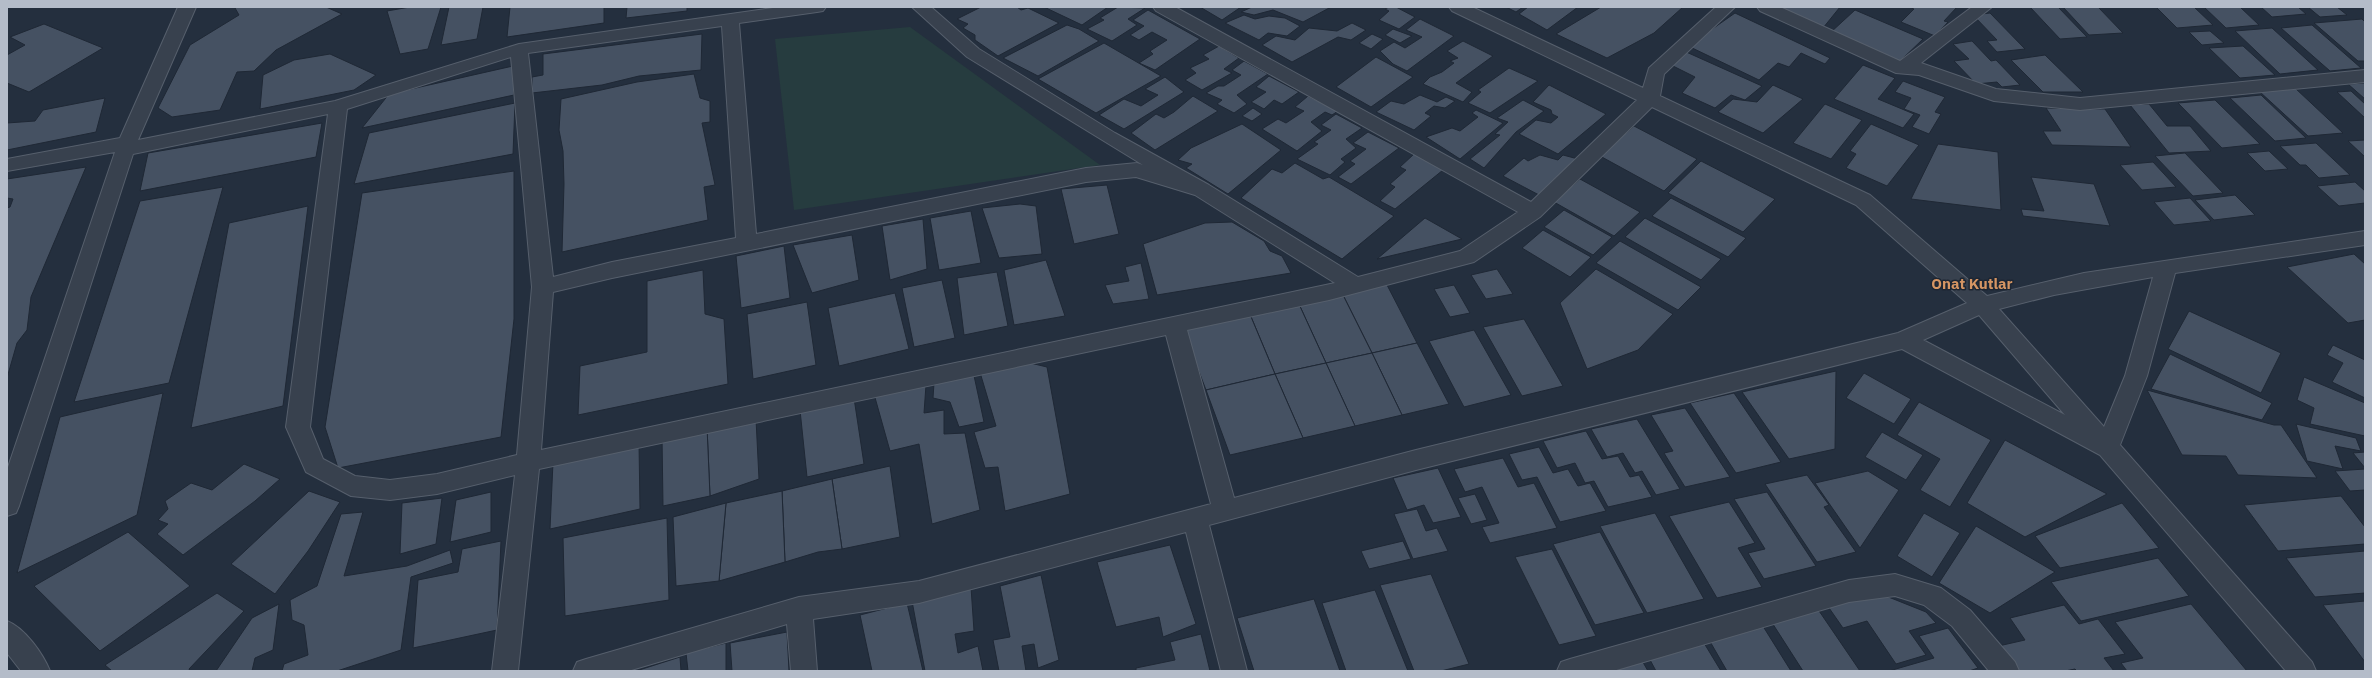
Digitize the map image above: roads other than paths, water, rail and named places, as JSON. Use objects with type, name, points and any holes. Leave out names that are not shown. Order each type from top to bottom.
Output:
[{"type":"street","points":[[7,506],[126,146],[187,7]]},
{"type":"street","points":[[7,165],[126,146],[338,106],[519,49],[817,7]]},
{"type":"street","points":[[921,7],[973,53],[1108,137],[1202,190],[1355,285]]},
{"type":"street","points":[[1162,7],[1533,212]]},
{"type":"street","points":[[1458,7],[1863,200],[1982,304],[2303,671]]},
{"type":"street","points":[[338,106],[298,427],[314,465],[351,486],[390,490],[436,484],[528,462],[1355,285],[1467,257],[1533,212],[1650,98],[1655,72],[1726,7]]},
{"type":"street","points":[[1766,7],[1902,68],[1921,68],[1994,95],[2080,104],[2365,76]]},
{"type":"street","points":[[1902,68],[1983,7]]},
{"type":"street","points":[[730,19],[747,244]]},
{"type":"street","points":[[505,671],[528,462],[543,287],[519,49]]},
{"type":"street","points":[[543,287],[612,270],[1086,175],[1137,170],[1202,190]]},
{"type":"street","points":[[586,671],[799,609],[919,592],[1416,460],[1904,340],[1939,320],[1982,304],[2048,286],[2365,238]]},
{"type":"street","points":[[2107,448],[2136,376],[2166,267]]},
{"type":"street","points":[[1174,323],[1225,511]]},
{"type":"street","points":[[1904,340],[2107,448]]},
{"type":"street","points":[[1195,519],[1234,671]]},
{"type":"street","points":[[1570,671],[1849,591],[1895,585],[1932,596],[1962,618],[2006,671]]},
{"type":"street","points":[[799,609],[804,671]]},
{"type":"street","points":[[7,633],[37,671]]},
{"type":"district","name":"Onat Kutlar","points":[[1972,283]]}]
